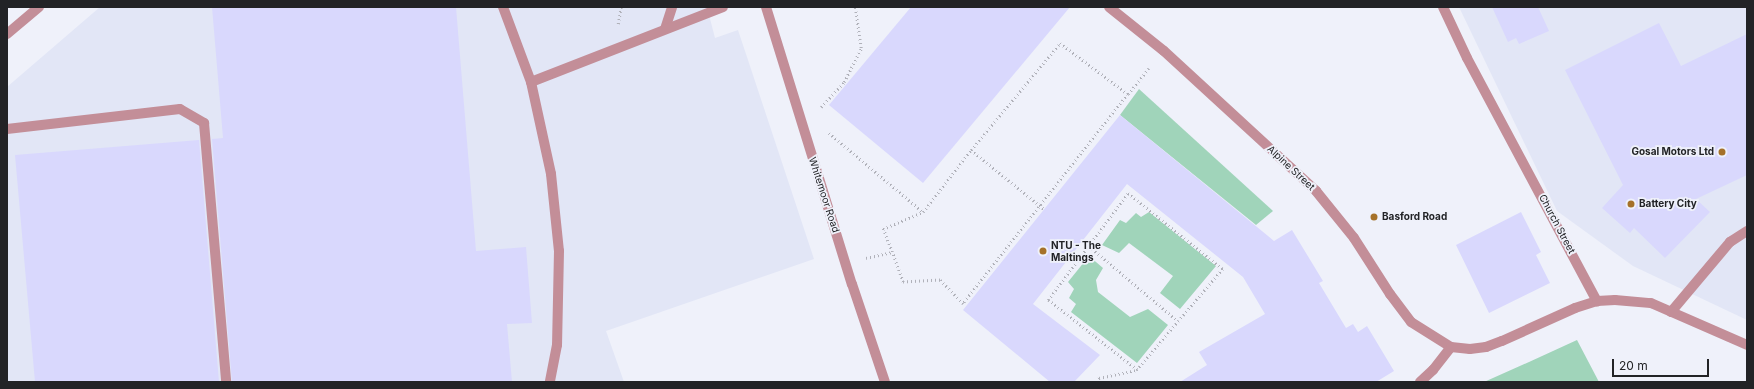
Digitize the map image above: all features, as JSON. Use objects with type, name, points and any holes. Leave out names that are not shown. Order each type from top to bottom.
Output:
[{"type":"street","points":[[7,34],[40,7]]},
{"type":"street","points":[[503,7],[531,82],[551,174],[559,251],[557,345],[550,382]]},
{"type":"street","points":[[665,29],[672,7]]},
{"type":"street","points":[[531,82],[723,7]]},
{"type":"street","name":"Whitemoor Road","points":[[766,7],[794,101],[885,382]]},
{"type":"street","name":"Alpine Street","points":[[1109,7],[1164,51],[1316,191],[1354,238],[1390,294],[1411,322],[1451,347]]},
{"type":"street","name":"Church Street","points":[[1443,7],[1467,58],[1597,301]]},
{"type":"street","points":[[7,129],[180,109],[204,123],[226,382]]},
{"type":"street","points":[[1671,312],[1730,242],[1747,231]]},
{"type":"street","points":[[1420,382],[1433,370],[1451,347],[1470,349],[1486,347],[1575,308],[1597,301],[1615,300],[1651,303],[1747,345]]},
{"type":"path","points":[[822,115],[820,108],[844,82],[861,48],[855,7]]},
{"type":"path","points":[[1128,94],[1060,43],[971,150],[923,212],[883,229],[903,282],[940,280],[963,304],[1038,205],[1164,51]]},
{"type":"path","points":[[825,130],[923,212]]},
{"type":"path","points":[[971,150],[1044,209]]},
{"type":"path","points":[[1096,382],[1099,378],[1137,370],[1223,269],[1128,193],[1048,300],[1137,370]]},
{"type":"path","points":[[1083,241],[1178,321]]},
{"type":"path","points":[[846,264],[892,252]]},
{"type":"shaded area","points":[[100,7],[707,7],[715,38],[738,30],[814,259],[606,331],[624,382],[7,382],[7,87]]},
{"type":"shaded area","points":[[1459,7],[1747,7],[1747,320],[1633,266],[1557,211]]},
{"type":"green space","points":[[1139,89],[1273,211],[1256,225],[1120,115]]},
{"type":"green space","points":[[1149,212],[1216,266],[1180,309],[1160,293],[1173,276],[1129,243],[1119,253],[1102,245],[1120,220],[1126,223],[1136,213],[1141,217]]},
{"type":"green space","points":[[1089,256],[1103,268],[1096,280],[1098,292],[1130,317],[1148,309],[1168,325],[1137,363],[1071,312],[1076,304],[1069,298],[1074,289],[1068,282]]},
{"type":"green space","points":[[1577,340],[1599,382],[1484,382],[1529,362]]},
{"type":"building","points":[[212,7],[456,7],[476,251],[526,247],[532,323],[507,324],[512,382],[232,382],[212,139],[223,138]]},
{"type":"building","points":[[911,7],[1070,7],[923,183],[829,105]]},
{"type":"building","points":[[1492,7],[1538,7],[1549,31],[1519,44],[1516,38],[1508,42]]},
{"type":"building","points":[[1659,23],[1681,66],[1747,34],[1747,175],[1696,199],[1710,212],[1665,258],[1634,228],[1630,233],[1602,208],[1623,185],[1565,70]]},
{"type":"building","points":[[1120,115],[1274,241],[1292,230],[1323,281],[1319,283],[1346,328],[1353,324],[1358,332],[1367,326],[1394,371],[1376,382],[1180,382],[1207,365],[1199,352],[1265,314],[1243,277],[1127,184],[1033,304],[1100,355],[1074,382],[1050,382],[963,310]]},
{"type":"building","points":[[199,140],[219,382],[35,382],[15,155]]},
{"type":"building","points":[[1521,212],[1541,252],[1536,255],[1550,283],[1489,313],[1456,245]]},
{"type":"place","name":"Gosal Motors Ltd","points":[[1722,152]]},
{"type":"place","name":"Battery City","points":[[1631,204]]},
{"type":"place","name":"Basford Road","points":[[1374,217]]},
{"type":"place","name":"NTU - The Maltings","points":[[1043,251]]}]
